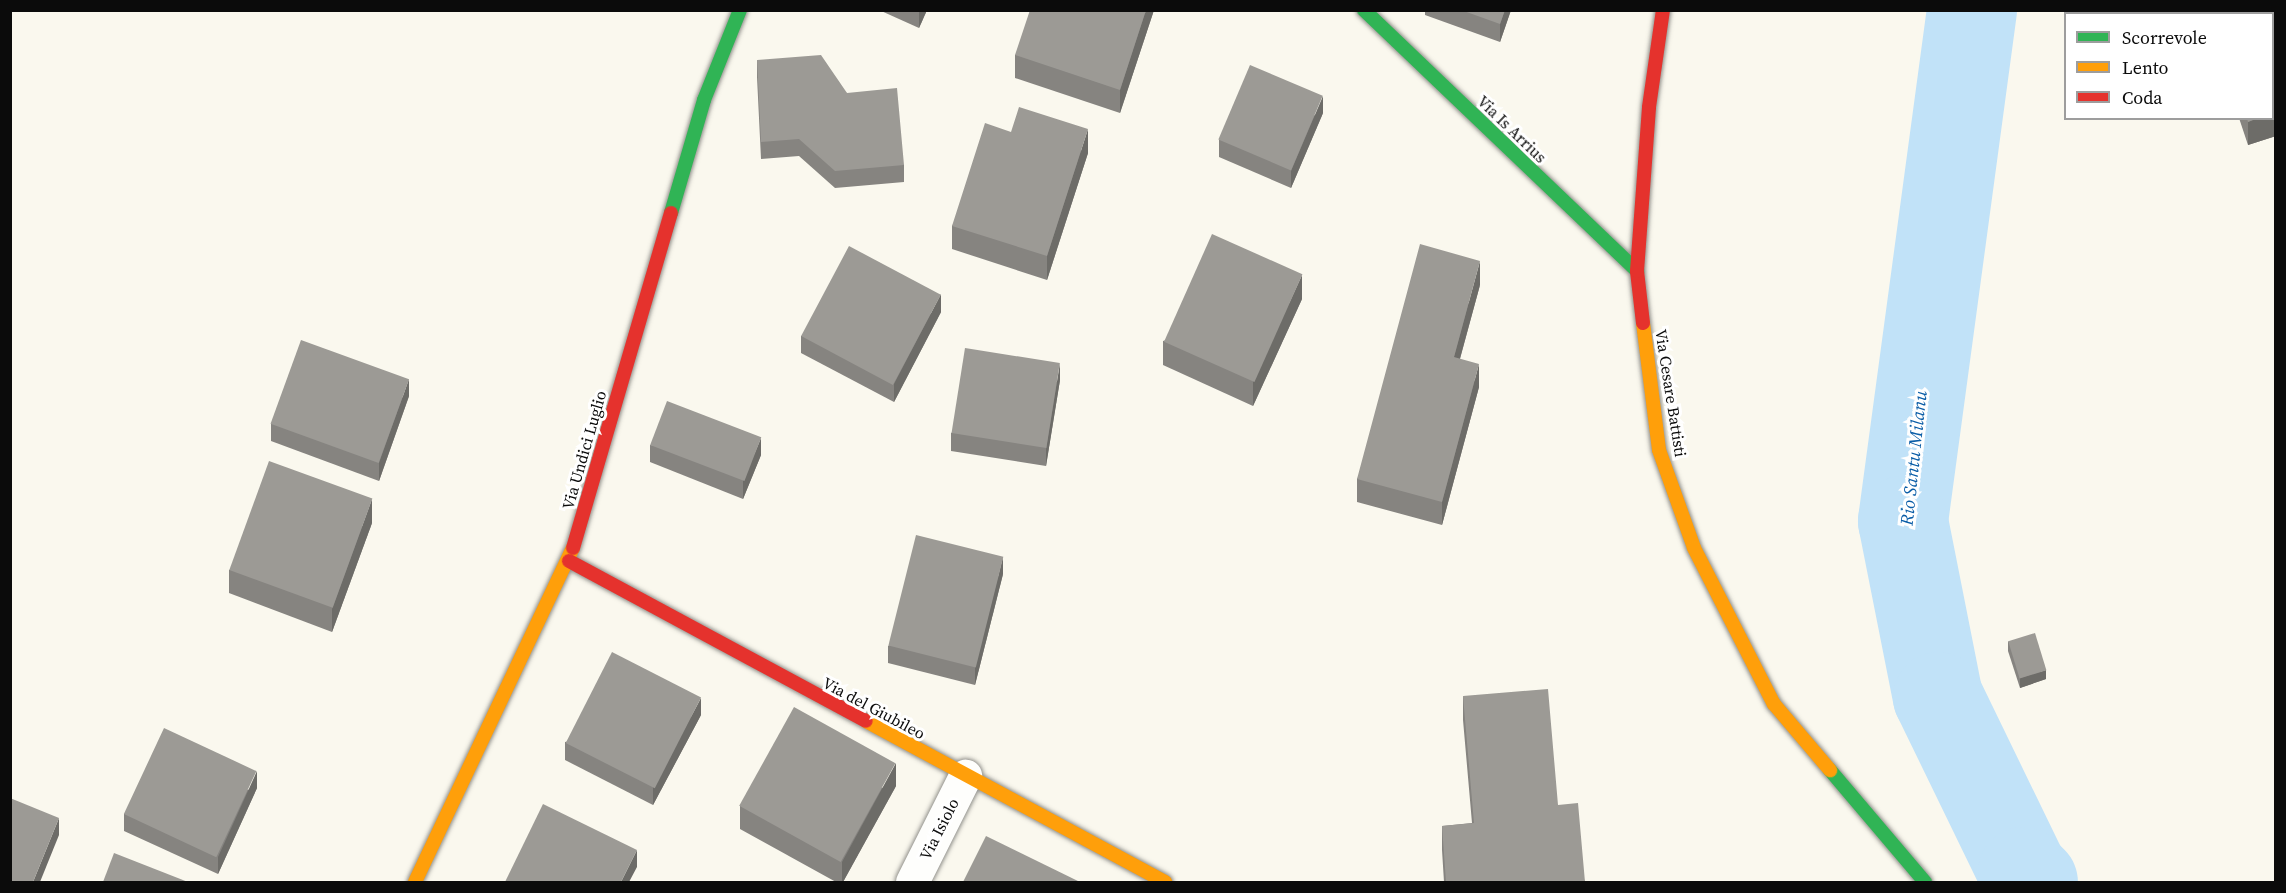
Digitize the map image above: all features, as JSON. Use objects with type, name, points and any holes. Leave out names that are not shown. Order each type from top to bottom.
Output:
[{"type":"street","name":"Via Undici Luglio","points":[[416,882],[568,561],[704,100],[740,10]]},
{"type":"street","name":"Via Is Arrius","points":[[1364,10],[1637,271]]},
{"type":"street","name":"Via Cesare Battisti","points":[[1663,10],[1649,107],[1637,271],[1659,450],[1694,548],[1774,704],[1925,882]]},
{"type":"street","name":"Via del Giubileo","points":[[568,561],[1165,882]]},
{"type":"street","name":"Via Isiolo","points":[[912,882],[965,776]]},
{"type":"building","points":[[1030,10],[1146,10],[1120,90],[1015,55]]},
{"type":"building","points":[[1461,10],[1505,10],[1500,24]]},
{"type":"building","points":[[2212,10],[2276,10],[2276,113],[2274,114],[2274,12],[2212,12]]},
{"type":"building","points":[[821,55],[847,93],[897,88],[904,165],[835,171],[799,139],[761,142],[757,60]]},
{"type":"building","points":[[1250,65],[1323,96],[1291,170],[1218,140]]},
{"type":"building","points":[[1019,107],[1088,129],[1047,256],[952,226],[985,123],[1011,132]]},
{"type":"building","points":[[1212,234],[1302,274],[1254,382],[1164,342]]},
{"type":"building","points":[[1420,244],[1480,261],[1454,357],[1479,364],[1442,502],[1357,479]]},
{"type":"building","points":[[849,246],[941,295],[893,385],[801,336]]},
{"type":"building","points":[[301,340],[409,379],[379,463],[271,424]]},
{"type":"building","points":[[965,348],[1060,363],[1046,448],[952,433]]},
{"type":"building","points":[[667,401],[761,437],[744,481],[650,445]]},
{"type":"building","points":[[269,461],[372,499],[333,608],[229,570]]},
{"type":"building","points":[[916,535],[1003,557],[976,667],[888,646]]},
{"type":"building","points":[[2035,633],[2046,670],[2020,678],[2008,641]]},
{"type":"building","points":[[612,652],[701,697],[655,788],[566,743]]},
{"type":"building","points":[[1548,689],[1558,805],[1578,803],[1585,882],[1446,882],[1442,826],[1474,823],[1463,696]]},
{"type":"building","points":[[794,707],[895,763],[841,862],[739,806]]},
{"type":"building","points":[[164,728],[256,771],[216,857],[124,814]]},
{"type":"building","points":[[10,798],[59,818],[33,882],[10,882]]},
{"type":"building","points":[[543,804],[637,850],[621,882],[505,882]]},
{"type":"building","points":[[986,836],[1080,882],[963,882]]},
{"type":"building","points":[[114,853],[188,882],[103,882]]},
{"type":"waterway","name":"Rio Santu Milanu","points":[[1972,10],[1903,521],[1938,697],[2023,872],[2033,882]]},
{"type":"traffic: fast","points":[[671,213],[704,100],[740,10]]},
{"type":"traffic: fast","points":[[1364,10],[1637,271]]},
{"type":"traffic: fast","points":[[1830,770],[1925,882]]},
{"type":"traffic: slow","points":[[1643,323],[1659,450],[1694,548],[1774,704],[1830,770]]},
{"type":"traffic: slow","points":[[415,882],[573,548]]},
{"type":"traffic: slow","points":[[866,721],[1165,882]]},
{"type":"traffic: jam","points":[[1643,323],[1637,271],[1649,107],[1663,10]]},
{"type":"traffic: jam","points":[[573,548],[671,213]]},
{"type":"traffic: jam","points":[[569,561],[866,721]]}]
